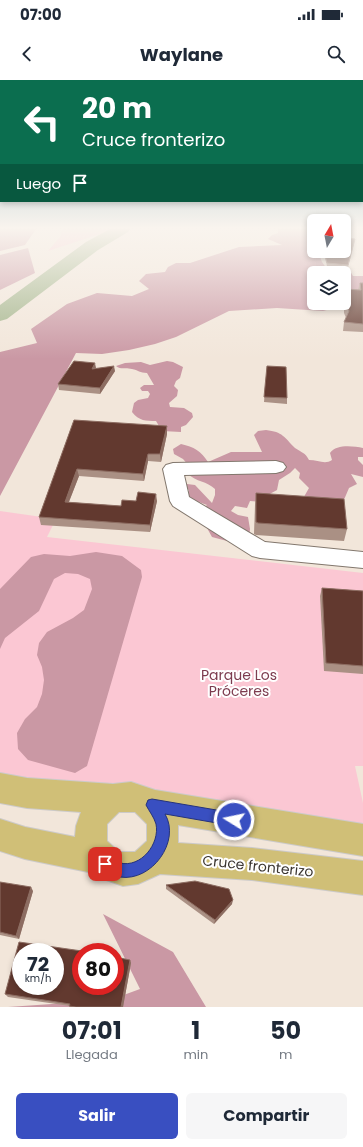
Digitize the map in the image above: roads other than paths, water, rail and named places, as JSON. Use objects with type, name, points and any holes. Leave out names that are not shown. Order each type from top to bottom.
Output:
[{"type":"highway","points":[[0,788],[27,793],[113,799],[124,796],[134,796],[144,799],[152,805],[162,820],[163,830],[162,839],[153,857],[144,865],[132,869],[120,870],[112,868],[99,858],[93,848],[90,837],[92,825],[96,815],[113,799]]},
{"type":"highway","points":[[152,805],[363,840]]},
{"type":"highway","points":[[0,835],[25,843],[99,858]]},
{"type":"highway","name":"Cruce fronterizo","points":[[153,857],[252,864],[363,878]]},
{"type":"street","points":[[276,467],[173,469],[180,502],[260,550],[363,560]]},
{"type":"waterway","points":[[0,315],[57,272]]},
{"type":"park label","name":"Parque Los Próceres","points":[[239,684]]}]
